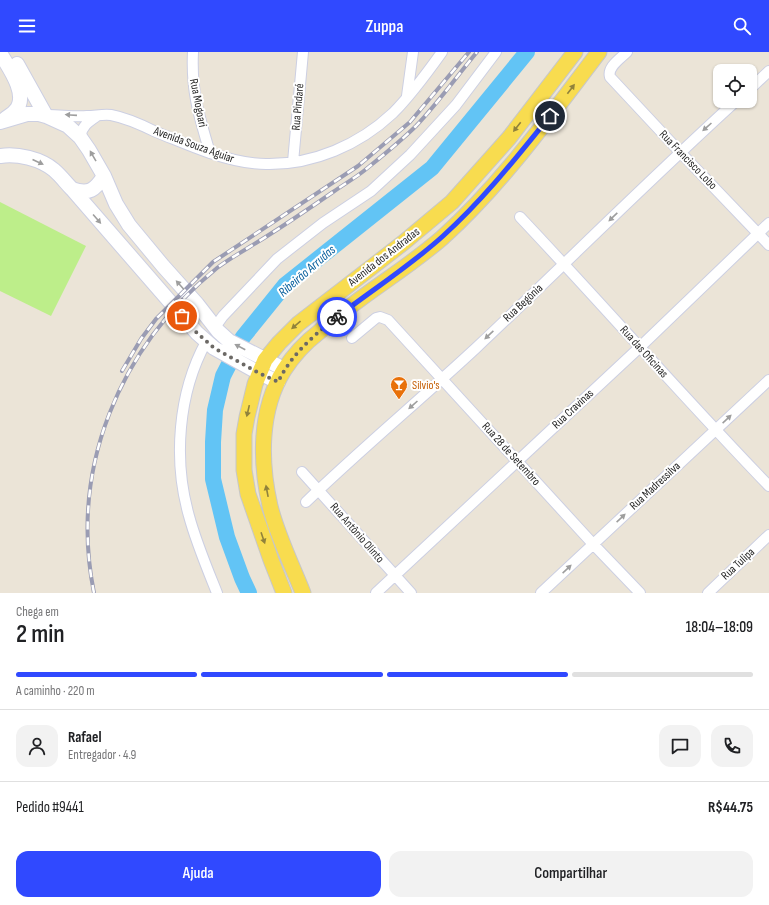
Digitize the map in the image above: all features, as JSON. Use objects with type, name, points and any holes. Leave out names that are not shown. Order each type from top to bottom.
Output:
[{"type":"main road","points":[[0,52],[15,79],[20,103],[16,111],[0,122]]},
{"type":"main road","points":[[10,52],[46,116]]},
{"type":"main road","name":"Avenida dos Andradas","points":[[284,593],[248,494],[244,470],[244,434],[258,364],[298,324],[403,243],[452,202],[509,138],[575,52]]},
{"type":"main road","name":"Avenida dos Andradas","points":[[303,593],[270,508],[264,471],[263,443],[266,420],[271,401],[281,376],[305,345],[319,331],[367,294],[422,255],[463,218],[498,181],[599,52]]},
{"type":"main road","points":[[0,122],[27,114],[39,114],[68,126],[80,137],[90,150],[125,220],[219,332],[258,364]]},
{"type":"main road","points":[[0,156],[30,158],[54,170],[197,333],[210,345],[258,364],[281,376]]},
{"type":"main road","points":[[72,189],[80,191],[92,190],[104,176]]},
{"type":"street","name":"Rua Mogoari","points":[[193,52],[192,69],[198,114],[210,153]]},
{"type":"street","name":"Rua Pindaré","points":[[293,162],[303,52]]},
{"type":"street","points":[[407,97],[413,52]]},
{"type":"street","name":"Avenida Souza Aguiar","points":[[46,116],[111,115],[132,121],[210,153],[238,161],[266,164],[293,162],[327,154],[352,144],[380,125],[407,97],[442,52]]},
{"type":"street","points":[[219,332],[223,316],[277,259],[323,223],[371,191],[410,155],[456,105],[496,52]]},
{"type":"street","name":"Rua Francisco Lobo","points":[[627,52],[611,68],[609,73],[610,77],[769,245]]},
{"type":"street","points":[[757,82],[769,71]]},
{"type":"street","name":"Rua Begônia","points":[[306,502],[442,379],[565,264],[680,152],[728,108]]},
{"type":"street","points":[[80,137],[82,129],[86,123],[97,116]]},
{"type":"street","name":"Rua das Oficinas","points":[[520,217],[565,264],[715,430],[769,486]]},
{"type":"street","name":"Rua Cravinas","points":[[376,593],[640,347],[769,223]]},
{"type":"street","name":"Rua 28 de Setembro","points":[[352,338],[372,320],[380,317],[388,320],[593,544],[640,593]]},
{"type":"street","points":[[210,345],[196,363],[189,384],[183,414],[181,466],[189,517],[217,593]]},
{"type":"street","name":"Rua Madressilva","points":[[541,593],[769,380]]},
{"type":"street","name":"Rua Antônio Olinto","points":[[302,472],[394,576],[411,593]]},
{"type":"street","name":"Rua Tulipa","points":[[708,593],[769,535]]},
{"type":"green space","points":[[0,202],[86,246],[51,316],[0,291]]},
{"type":"waterway","name":"Ribeirão Arrudas","points":[[249,593],[227,537],[213,479],[215,410],[223,376],[243,337],[285,285],[432,168],[527,52]]},
{"type":"railway","points":[[122,371],[141,339],[156,319],[213,262],[358,166],[410,122],[469,52]]},
{"type":"railway","points":[[94,593],[88,546],[89,501],[96,456],[109,414],[128,373],[153,335],[183,300],[217,268],[285,225],[357,176],[397,143],[416,126],[440,99],[477,52]]},
{"type":"way so far","points":[[182,316],[197,333],[214,348],[278,382],[284,369],[292,359],[319,331],[337,317]]},
{"type":"place","name":"Silvio's","points":[[399,400]]},
{"type":"route","points":[[337,317],[422,255],[463,218],[498,181],[550,116]]}]
